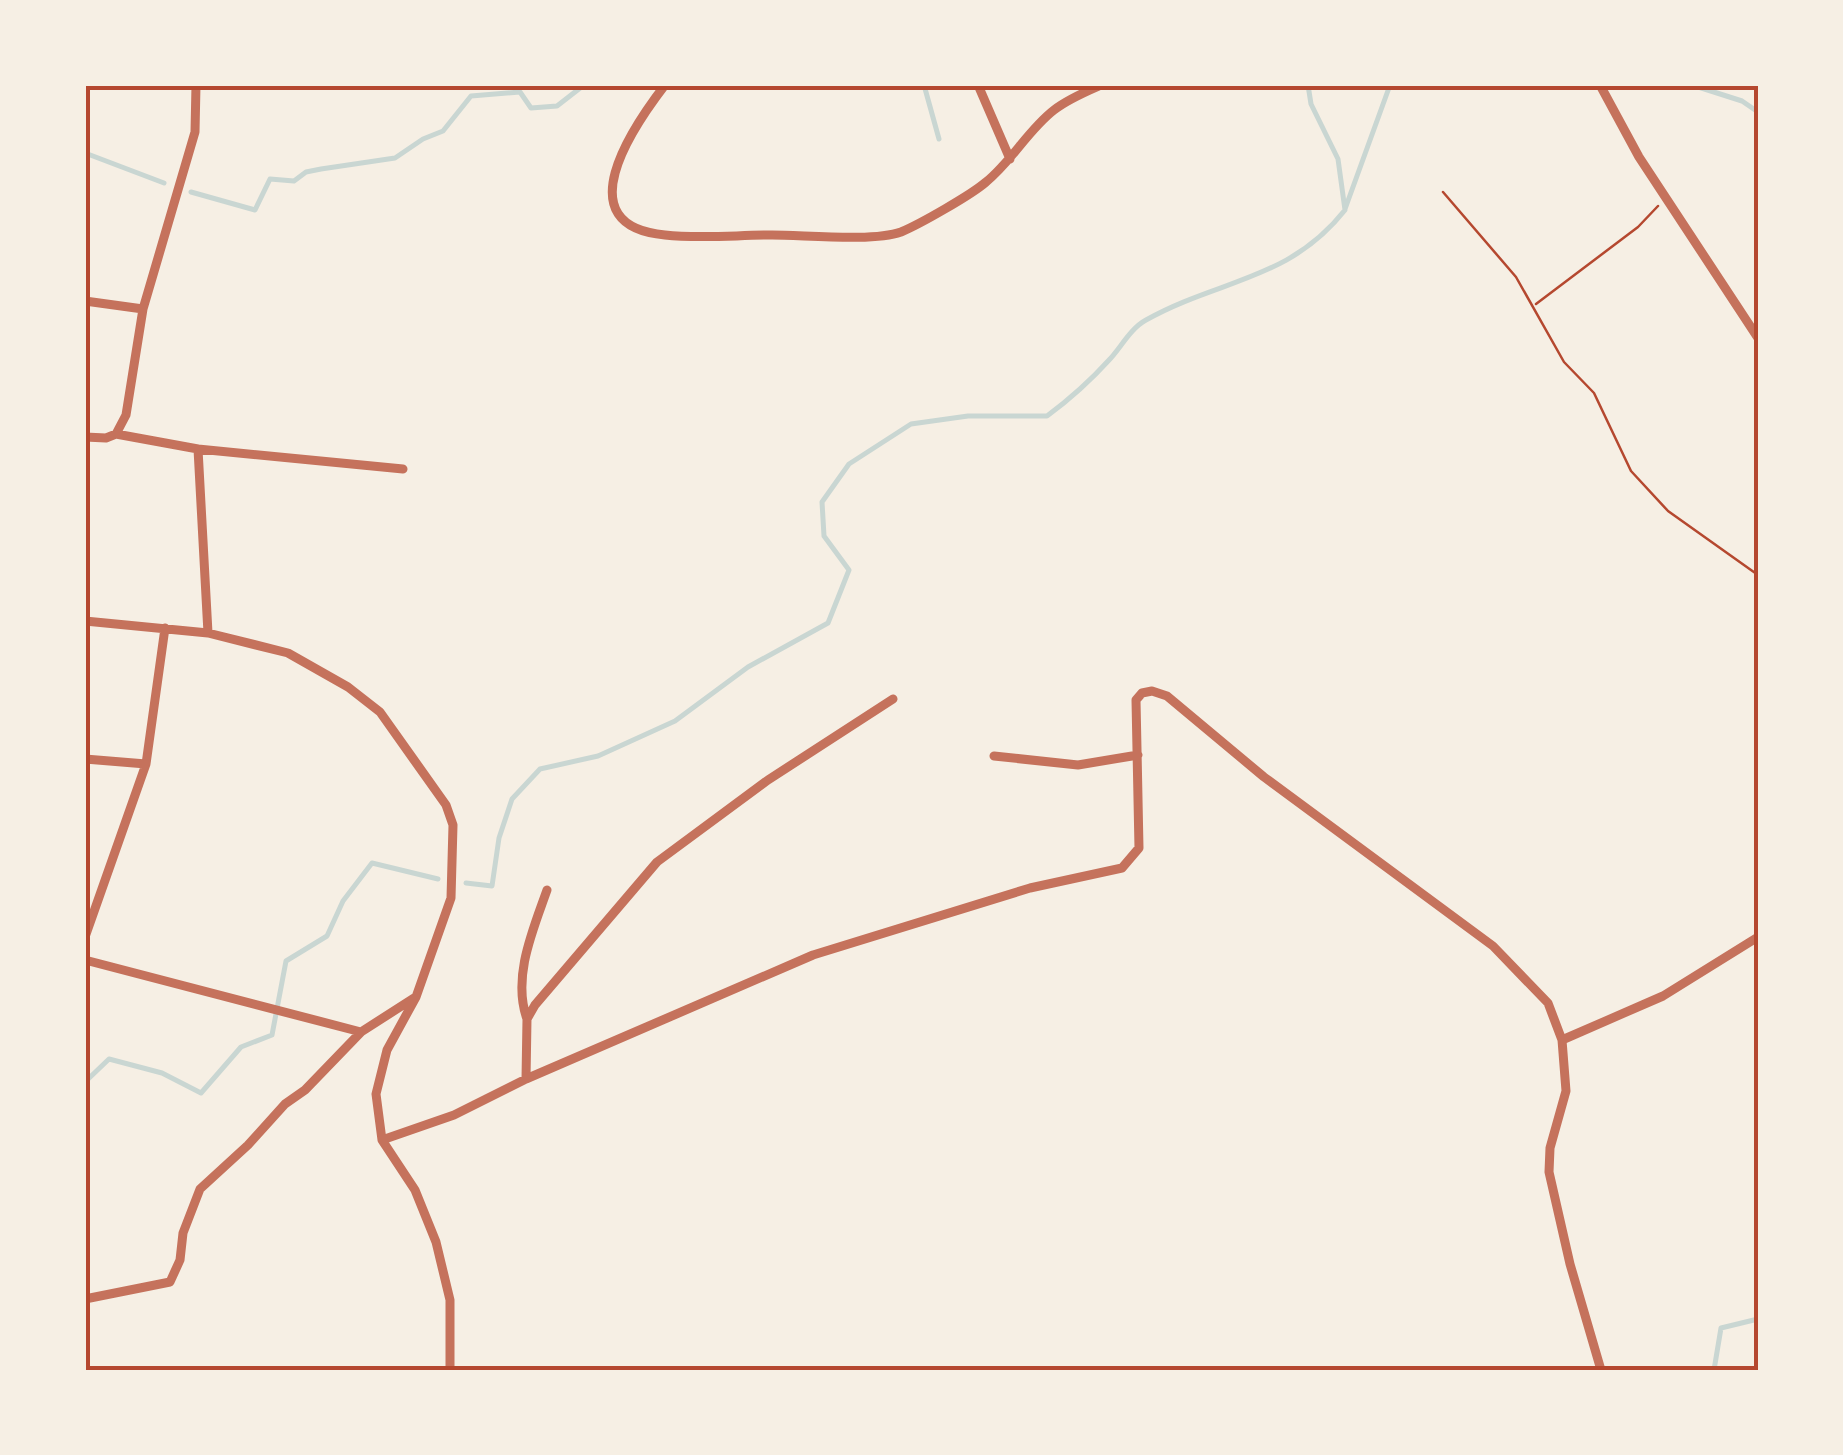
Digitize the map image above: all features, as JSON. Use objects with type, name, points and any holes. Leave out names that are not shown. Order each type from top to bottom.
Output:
[{"type":"street","points":[[116,434],[126,416],[142,309],[195,132],[196,85]]},
{"type":"street","points":[[665,85],[631,135],[615,168],[615,209],[628,224],[662,236],[872,237],[900,232],[984,185],[1054,110],[1101,85]]},
{"type":"street","points":[[978,85],[1010,159]]},
{"type":"street","points":[[1600,85],[1639,157],[1758,338]]},
{"type":"street","points":[[85,301],[142,309]]},
{"type":"street","points":[[85,438],[116,434],[198,449],[404,468]]},
{"type":"street","points":[[198,449],[208,634]]},
{"type":"street","points":[[85,621],[208,634],[288,653],[348,687],[380,712],[446,805],[453,825],[452,898],[416,996],[387,1050],[376,1094],[382,1140],[415,1190],[436,1242],[450,1300],[450,1370]]},
{"type":"street","points":[[85,937],[146,764],[165,628]]},
{"type":"street","points":[[382,1140],[454,1115],[526,1079],[814,955],[1030,888],[1122,868],[1139,848],[1136,700],[1142,693],[1152,691],[1167,696],[1264,777],[1493,946],[1548,1003],[1562,1040],[1566,1091],[1550,1148],[1549,1172],[1570,1264],[1601,1370]]},
{"type":"street","points":[[527,1019],[657,862],[768,780],[892,699]]},
{"type":"street","points":[[994,756],[1078,765],[1138,755]]},
{"type":"street","points":[[85,760],[146,764]]},
{"type":"street","points":[[526,1079],[524,974],[530,939],[548,890]]},
{"type":"street","points":[[1562,1040],[1664,996],[1758,937]]},
{"type":"street","points":[[85,960],[361,1032]]},
{"type":"street","points":[[85,1298],[170,1282],[200,1189],[361,1032],[416,996]]},
{"type":"path","points":[[1443,192],[1516,277],[1564,362],[1594,393],[1630,471],[1668,510],[1758,575]]},
{"type":"path","points":[[1534,305],[1638,227],[1666,197]]},
{"type":"waterway","points":[[191,192],[255,210],[270,179],[294,181],[306,172],[395,158],[443,131],[471,96],[520,92],[531,108],[557,106],[584,85]]},
{"type":"waterway","points":[[924,85],[939,139]]},
{"type":"waterway","points":[[466,883],[492,886],[499,838],[512,799],[540,769],[598,756],[675,721],[748,667],[828,623],[849,570],[824,536],[822,502],[849,464],[911,424],[968,416],[1047,416],[1095,374],[1141,323],[1173,306],[1277,265],[1323,233],[1345,210],[1338,159],[1311,104],[1308,85]]},
{"type":"waterway","points":[[1345,209],[1390,85]]},
{"type":"waterway","points":[[1692,85],[1742,101],[1758,112]]},
{"type":"waterway","points":[[85,153],[164,183]]},
{"type":"waterway","points":[[85,1082],[109,1059],[162,1073],[201,1093],[241,1047],[272,1035],[286,961],[327,936],[343,901],[372,863],[438,879]]},
{"type":"waterway","points":[[1714,1370],[1721,1328],[1758,1319]]}]
